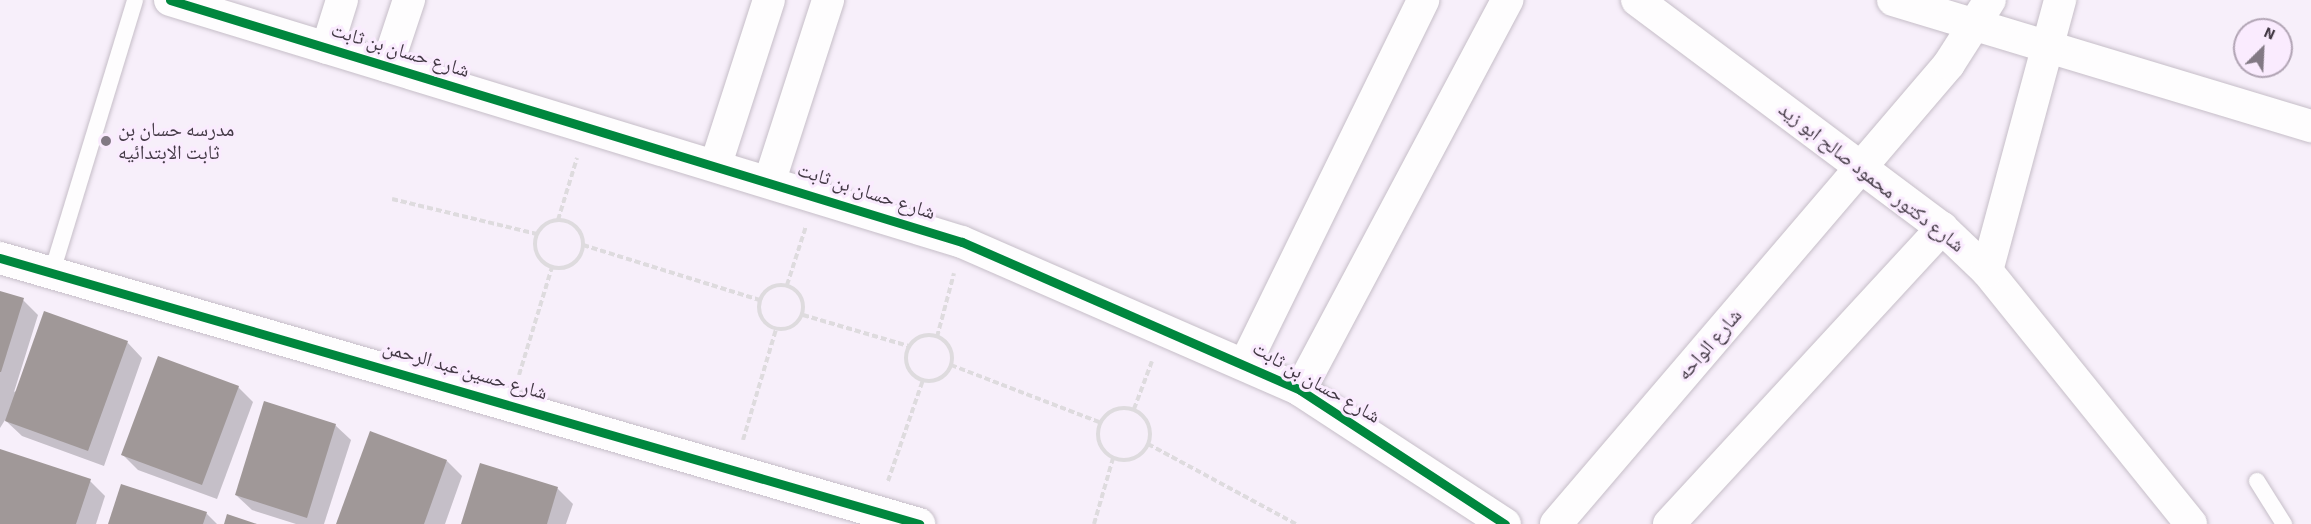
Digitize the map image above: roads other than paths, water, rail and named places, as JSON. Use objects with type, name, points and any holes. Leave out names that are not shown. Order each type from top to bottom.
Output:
[{"type":"street","name":"شارع حسان بن ثابت","points":[[170,0],[816,193],[962,242],[1246,362],[1300,390],[1505,524]]},
{"type":"street","points":[[327,48],[342,0]]},
{"type":"street","points":[[387,66],[409,0]]},
{"type":"street","points":[[716,164],[769,0]]},
{"type":"street","points":[[770,180],[828,0]]},
{"type":"street","points":[[1246,362],[1423,0]]},
{"type":"street","points":[[1300,390],[1507,0]]},
{"type":"street","name":"شارع دكتور محمود صالح ابو زيد","points":[[1637,0],[1864,166],[1942,228],[1987,271],[2179,520]]},
{"type":"street","points":[[1893,0],[1983,11],[2048,43],[2311,126]]},
{"type":"street","points":[[1987,271],[2060,0]]},
{"type":"street","name":"شارع الواحه","points":[[1556,524],[1864,166],[1983,11]]},
{"type":"street","points":[[1669,524],[1942,228]]},
{"type":"street","name":"شارع حسين عبد الرحمن","points":[[0,258],[735,467],[876,516],[919,524]]},
{"type":"lane","points":[[52,272],[135,0]]},
{"type":"lane","points":[[2257,481],[2284,524]]},
{"type":"place","name":"مدرسه حسان بن ثابت الابتدائيه","points":[[106,141]]}]
